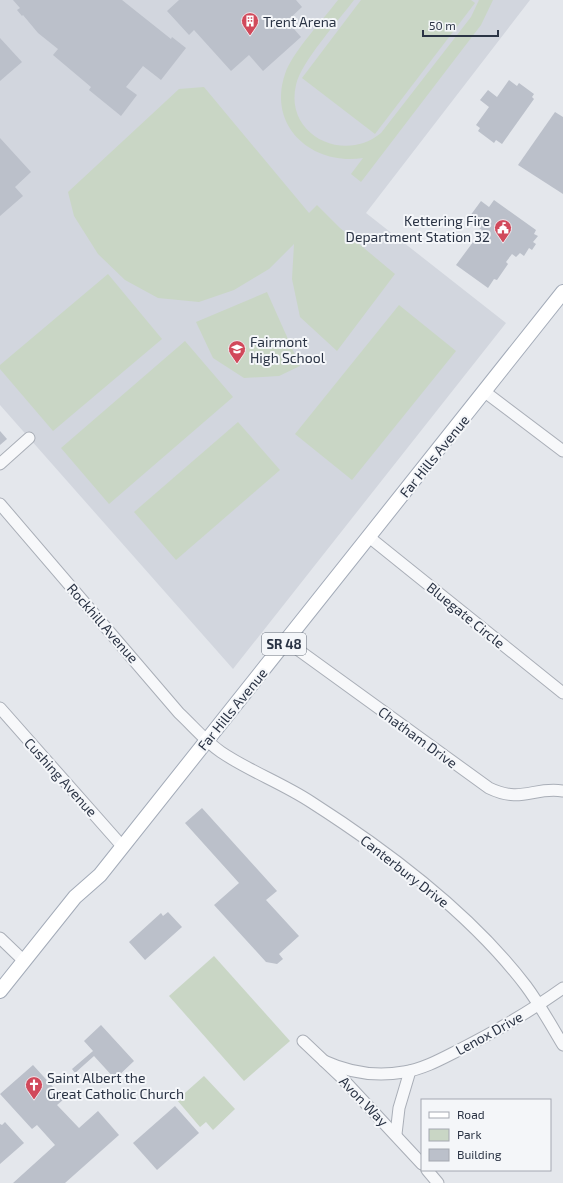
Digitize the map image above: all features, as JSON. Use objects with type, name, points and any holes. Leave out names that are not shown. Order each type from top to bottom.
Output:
[{"type":"main road","name":"Far Hills Avenue","points":[[0,991],[75,897],[100,875],[563,292]]},
{"type":"street","points":[[485,392],[563,451]]},
{"type":"street","points":[[0,464],[29,438]]},
{"type":"street","name":"Rockhill Avenue","points":[[0,504],[179,712],[206,740]]},
{"type":"street","name":"Bluegate Circle","points":[[369,537],[563,693]]},
{"type":"street","name":"Chatham Drive","points":[[286,641],[489,788],[500,793],[512,795],[548,790],[563,791]]},
{"type":"street","name":"Cushing Avenue","points":[[0,708],[122,846]]},
{"type":"street","name":"Canterbury Drive","points":[[206,740],[221,752],[311,802],[393,859],[460,915],[500,954],[539,1005],[563,1045]]},
{"type":"street","points":[[0,938],[24,961]]},
{"type":"street","name":"Lenox Drive","points":[[324,1061],[339,1068],[367,1074],[390,1074],[410,1071],[461,1049],[539,1005],[563,988]]},
{"type":"street","name":"Avon Way","points":[[303,1041],[396,1134],[421,1163]]},
{"type":"street","points":[[396,1134],[399,1108],[410,1071]]},
{"type":"street","points":[[428,1171],[438,1183]]},
{"type":"shaded area","name":"Fairmont High School","points":[[0,0],[530,0],[366,213],[506,323],[233,669],[0,405]]},
{"type":"green space","points":[[338,0],[354,0],[321,41],[305,65],[296,85],[295,103],[299,118],[308,130],[320,139],[335,145],[350,146],[366,142],[381,133],[471,17],[479,0],[493,0],[481,25],[361,182],[351,174],[363,158],[345,159],[327,156],[312,149],[298,139],[289,126],[283,111],[281,93],[285,74],[289,65],[301,46]]},
{"type":"green space","points":[[361,0],[471,0],[475,3],[375,134],[302,78]]},
{"type":"green space","points":[[204,87],[309,213],[317,205],[340,228],[395,274],[337,351],[300,317],[292,279],[294,244],[269,269],[234,290],[199,302],[158,298],[125,280],[98,254],[74,216],[68,192],[179,89]]},
{"type":"green space","points":[[108,274],[162,339],[53,431],[0,369],[0,365]]},
{"type":"green space","points":[[267,292],[300,366],[279,376],[244,378],[213,358],[196,322]]},
{"type":"green space","points":[[399,305],[456,351],[352,480],[295,434]]},
{"type":"green space","points":[[185,341],[233,397],[109,504],[61,448]]},
{"type":"green space","points":[[238,422],[280,470],[176,560],[134,512]]},
{"type":"green space","points":[[214,956],[290,1041],[244,1081],[169,996]]},
{"type":"green space","points":[[204,1076],[235,1109],[213,1130],[206,1122],[200,1127],[177,1100]]},
{"type":"building","points":[[13,0],[122,0],[171,39],[172,37],[186,48],[161,80],[143,66],[126,87],[137,95],[121,116],[89,90],[91,87],[53,55],[58,49],[38,33],[23,15],[22,16],[17,10],[20,8]]},
{"type":"building","name":"Trent Arena","points":[[179,0],[296,0],[302,7],[287,21],[301,37],[263,71],[249,55],[231,71],[194,30],[189,35],[167,11]]},
{"type":"building","points":[[0,38],[22,62],[0,81]]},
{"type":"building","points":[[509,80],[517,86],[519,83],[534,94],[532,97],[534,99],[502,144],[496,140],[494,143],[478,131],[480,128],[476,125],[489,107],[480,100],[488,90],[497,97]]},
{"type":"building","points":[[555,112],[563,117],[563,194],[518,165]]},
{"type":"building","points":[[0,138],[31,172],[15,187],[23,196],[0,216]]},
{"type":"building","name":"Kettering Fire Department Station 32","points":[[494,200],[536,230],[534,234],[538,236],[533,242],[536,244],[532,250],[529,248],[524,256],[520,253],[516,257],[512,254],[506,262],[508,264],[497,280],[494,279],[488,288],[456,265],[482,230],[467,220],[481,201],[489,207]]},
{"type":"building","points":[[0,431],[7,439],[0,445]]},
{"type":"building","points":[[202,808],[277,891],[266,900],[299,936],[279,954],[283,959],[277,964],[266,962],[214,905],[239,883],[185,823]]},
{"type":"building","points":[[168,912],[182,927],[145,960],[129,942],[161,913],[163,916]]},
{"type":"building","points":[[101,1025],[134,1061],[115,1079],[94,1056],[75,1073],[72,1069],[93,1051],[84,1041]]},
{"type":"building","points":[[33,1065],[64,1099],[57,1105],[79,1128],[98,1111],[119,1135],[65,1183],[13,1183],[55,1145],[37,1125],[32,1129],[0,1094]]},
{"type":"building","points":[[175,1106],[199,1133],[157,1170],[133,1143]]},
{"type":"building","points":[[5,1122],[24,1143],[0,1164],[0,1124],[2,1125]]},
{"type":"place","name":"Trent Arena","points":[[250,36]]},
{"type":"place","name":"Kettering Fire Department Station 32","points":[[503,243]]},
{"type":"place","name":"Fairmont High School","points":[[237,364]]},
{"type":"place","name":"Saint Albert the Great Catholic Church","points":[[34,1100]]}]
